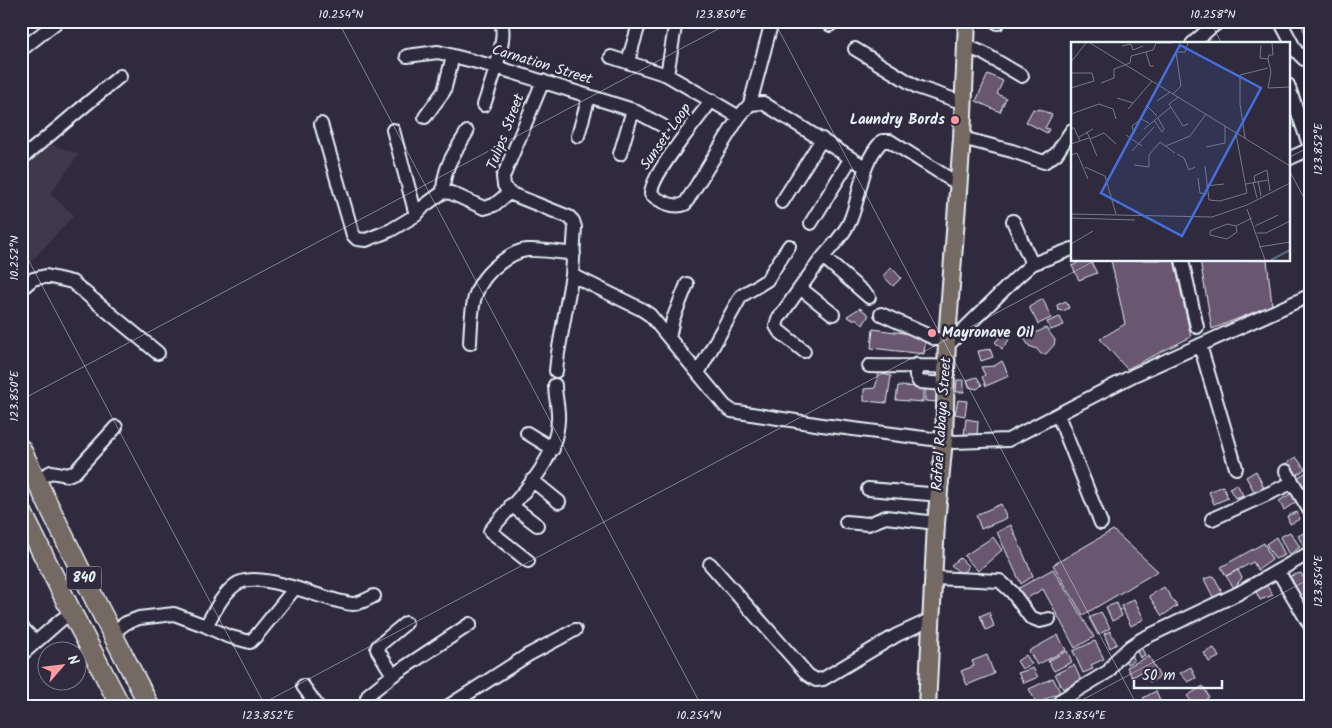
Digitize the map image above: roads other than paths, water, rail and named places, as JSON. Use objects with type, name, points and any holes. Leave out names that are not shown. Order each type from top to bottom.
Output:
[{"type":"highway","name":"840","points":[[21,449],[150,707]]},
{"type":"highway","name":"840","points":[[21,510],[121,707]]},
{"type":"main road","name":"Rafael Rabaya Street","points":[[927,707],[937,496],[944,440],[947,343],[962,138],[967,21]]},
{"type":"street","points":[[21,50],[58,21]]},
{"type":"street","points":[[484,105],[496,67],[504,30],[501,21]]},
{"type":"street","points":[[628,61],[640,21]]},
{"type":"street","points":[[667,75],[676,21]]},
{"type":"street","points":[[610,56],[667,75],[738,117],[756,104],[772,21]]},
{"type":"street","points":[[1194,42],[1220,21]]},
{"type":"street","points":[[1280,21],[1296,51],[1304,59],[1311,56]]},
{"type":"street","points":[[966,46],[1022,76]]},
{"type":"street","points":[[855,49],[916,87],[964,104]]},
{"type":"street","name":"Carnation Street","points":[[407,56],[438,52],[496,67],[633,110],[663,126]]},
{"type":"street","points":[[425,116],[444,91],[453,56]]},
{"type":"street","points":[[21,159],[120,76]]},
{"type":"street","name":"Tulips Street","points":[[509,193],[504,185],[503,178],[543,82]]},
{"type":"street","points":[[1290,91],[1311,149],[1290,158]]},
{"type":"street","points":[[578,136],[590,96]]},
{"type":"street","name":"Sunset Loop","points":[[712,100],[657,174],[651,188],[651,194],[656,198],[680,206],[685,204],[738,117]]},
{"type":"street","points":[[756,104],[822,139],[865,167]]},
{"type":"street","points":[[620,154],[633,110]]},
{"type":"street","points":[[322,124],[353,235],[357,239],[366,240],[391,230],[416,215],[424,206],[443,192],[451,193],[484,208],[494,204],[509,193],[569,217],[573,221],[575,227],[572,275],[556,371]]},
{"type":"street","points":[[392,130],[416,215]]},
{"type":"street","points":[[443,192],[444,174],[467,132]]},
{"type":"street","points":[[962,138],[1012,151],[1044,162],[1056,154],[1071,132]]},
{"type":"street","points":[[782,202],[822,139]]},
{"type":"street","points":[[804,351],[779,331],[776,326],[778,319],[823,257],[835,244],[850,221],[865,167],[882,140],[890,141],[958,184]]},
{"type":"street","points":[[810,223],[851,158]]},
{"type":"street","points":[[1013,221],[1032,264]]},
{"type":"street","points":[[698,373],[742,296],[768,280],[789,246]]},
{"type":"street","points":[[881,314],[947,343],[1032,264],[1071,249]]},
{"type":"street","points":[[470,343],[473,302],[478,285],[492,268],[512,254],[527,250],[574,253]]},
{"type":"street","points":[[823,257],[869,297]]},
{"type":"street","points":[[1182,261],[1197,327]]},
{"type":"street","points":[[572,275],[650,315],[725,406],[732,411],[955,442],[1008,440],[1134,375],[1311,294]]},
{"type":"street","points":[[21,289],[33,279],[46,276],[72,282],[158,353]]},
{"type":"street","points":[[669,338],[673,319],[687,284]]},
{"type":"street","points":[[800,288],[833,314]]},
{"type":"street","points":[[1200,345],[1236,468]]},
{"type":"street","points":[[869,366],[907,367],[916,365],[946,367]]},
{"type":"street","points":[[916,365],[916,376],[919,382],[946,384]]},
{"type":"street","points":[[528,561],[490,531],[532,480],[553,449],[558,420],[555,385]]},
{"type":"street","points":[[1058,414],[1101,523]]},
{"type":"street","points":[[36,480],[51,472],[68,475],[75,472],[116,427]]},
{"type":"street","points":[[527,433],[553,449]]},
{"type":"street","points":[[1286,471],[1311,513]]},
{"type":"street","points":[[532,480],[559,502]]},
{"type":"street","points":[[1212,518],[1292,483]]},
{"type":"street","points":[[868,489],[937,496]]},
{"type":"street","points":[[512,505],[537,525]]},
{"type":"street","points":[[846,522],[868,524],[886,517],[936,523]]},
{"type":"street","points":[[1058,707],[1061,700],[1109,671],[1116,660],[1142,639],[1239,593],[1311,552]]},
{"type":"street","points":[[710,564],[808,675],[816,680],[823,679],[897,635],[932,620]]},
{"type":"street","points":[[1278,571],[1311,628]]},
{"type":"street","points":[[934,578],[1000,582],[1012,592],[1030,617],[1040,621],[1050,619]]},
{"type":"street","points":[[206,626],[220,601],[235,584],[248,580],[273,582],[354,604],[374,596]]},
{"type":"street","points":[[112,633],[126,623],[139,618],[174,614],[227,636],[250,642],[295,588]]},
{"type":"street","points":[[21,655],[61,620],[72,613]]},
{"type":"street","points":[[393,675],[377,649],[378,646],[406,623]]},
{"type":"street","points":[[371,707],[368,698],[369,694],[393,675],[470,624]]},
{"type":"street","points":[[21,627],[36,642]]},
{"type":"street","points":[[447,707],[528,655],[574,630]]},
{"type":"street","points":[[303,686],[318,707]]},
{"type":"place","name":"Laundry Bords","points":[[955,120]]},
{"type":"place","name":"Mayronave Oil","points":[[932,333]]}]
